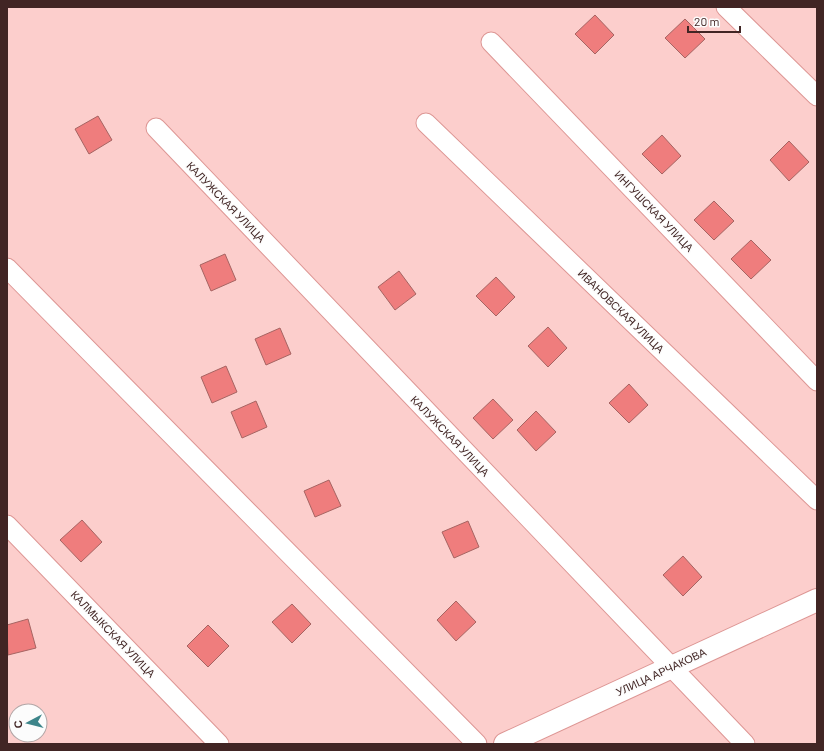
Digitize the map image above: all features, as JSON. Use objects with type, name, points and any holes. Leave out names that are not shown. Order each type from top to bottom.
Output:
[{"type":"street","points":[[726,7],[817,96]]},
{"type":"street","name":"ИНГУШСКАЯ УЛИЦА","points":[[491,42],[817,381]]},
{"type":"street","name":"ИВАНОВСКАЯ УЛИЦА","points":[[426,123],[817,500]]},
{"type":"street","name":"КАЛУЖСКАЯ УЛИЦА","points":[[156,128],[745,744]]},
{"type":"street","points":[[7,268],[477,744]]},
{"type":"street","name":"КАЛМЫКСКАЯ УЛИЦА","points":[[7,525],[219,744]]},
{"type":"street","name":"УЛИЦА АРЧАКОВА","points":[[505,744],[817,600]]},
{"type":"building","points":[[595,15],[614,35],[595,54],[575,34]]},
{"type":"building","points":[[685,19],[705,39],[685,58],[665,38]]},
{"type":"building","points":[[98,116],[112,140],[89,154],[75,129]]},
{"type":"building","points":[[662,135],[681,156],[662,174],[642,154]]},
{"type":"building","points":[[789,141],[809,162],[789,181],[770,160]]},
{"type":"building","points":[[714,201],[734,221],[714,240],[694,220]]},
{"type":"building","points":[[751,240],[771,260],[751,279],[731,259]]},
{"type":"building","points":[[225,254],[236,280],[211,291],[200,265]]},
{"type":"building","points":[[399,271],[416,294],[395,310],[378,287]]},
{"type":"building","points":[[496,277],[515,297],[496,316],[476,296]]},
{"type":"building","points":[[548,327],[567,348],[548,367],[528,346]]},
{"type":"building","points":[[280,328],[291,354],[266,365],[255,339]]},
{"type":"building","points":[[226,366],[237,392],[212,403],[201,377]]},
{"type":"building","points":[[629,384],[648,405],[629,423],[609,403]]},
{"type":"building","points":[[493,399],[513,420],[493,439],[473,418]]},
{"type":"building","points":[[256,401],[267,427],[242,438],[231,412]]},
{"type":"building","points":[[536,411],[556,432],[536,451],[517,430]]},
{"type":"building","points":[[329,480],[341,506],[315,517],[304,491]]},
{"type":"building","points":[[82,520],[102,542],[81,562],[60,540]]},
{"type":"building","points":[[468,521],[479,547],[454,558],[442,532]]},
{"type":"building","points":[[683,556],[702,577],[683,596],[663,575]]},
{"type":"building","points":[[456,601],[476,622],[456,641],[437,620]]},
{"type":"building","points":[[292,604],[311,624],[292,643],[272,622]]},
{"type":"building","points":[[28,619],[36,648],[8,655],[7,625]]},
{"type":"building","points":[[208,625],[229,646],[208,667],[187,646]]}]
